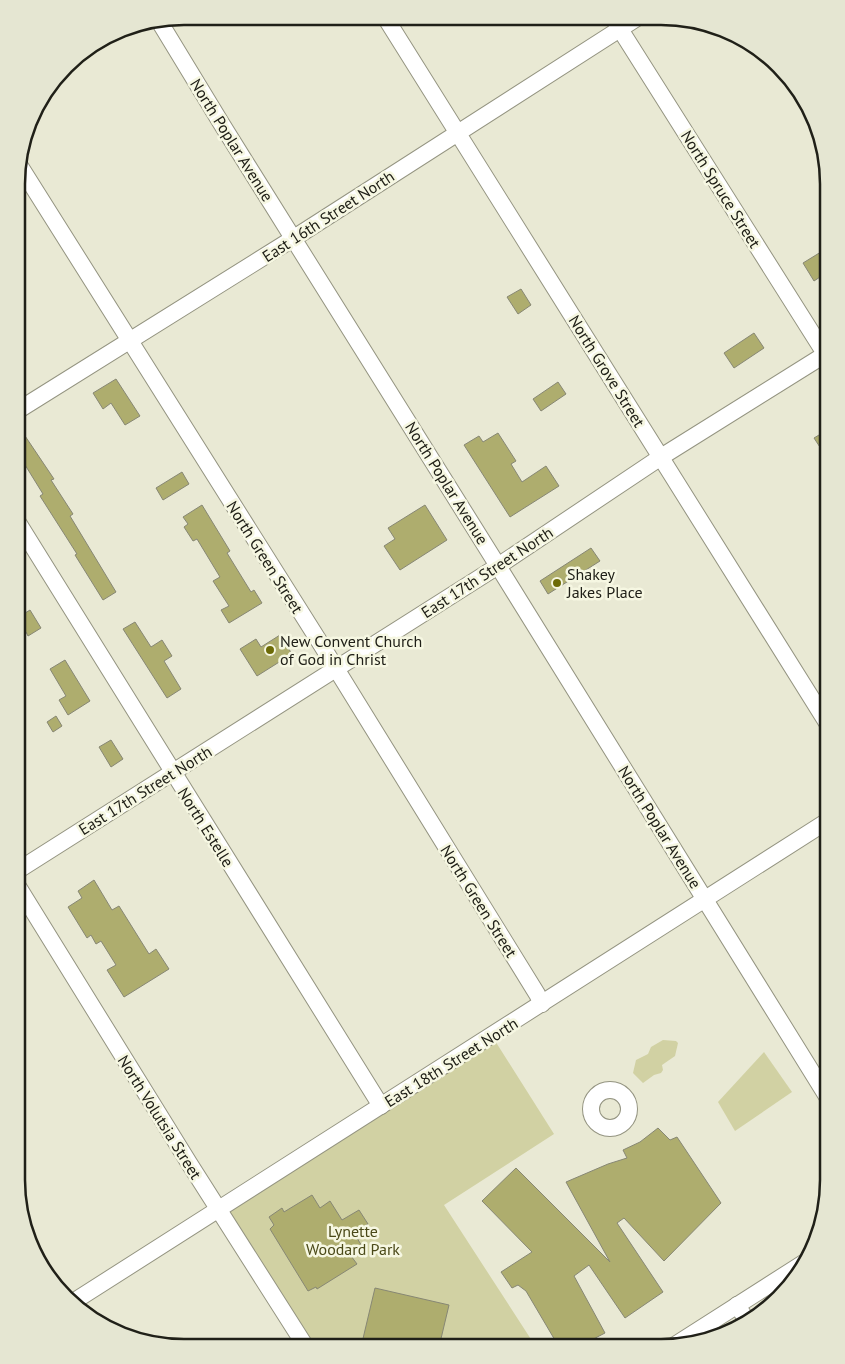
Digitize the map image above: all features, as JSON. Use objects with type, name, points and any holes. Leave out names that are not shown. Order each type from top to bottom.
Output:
[{"type":"street","name":"North Grove Street","points":[[390,25],[820,713]]},
{"type":"street","name":"East 16th Street North","points":[[25,406],[294,238],[458,132],[613,25]]},
{"type":"street","name":"North Spruce Street","points":[[617,25],[820,344]]},
{"type":"street","name":"North Poplar Avenue","points":[[162,26],[820,1085]]},
{"type":"street","name":"North Green Street","points":[[25,175],[336,669],[542,1004]]},
{"type":"street","name":"East 17th Street North","points":[[25,866],[498,566],[661,457],[820,359]]},
{"type":"street","name":"North Estelle","points":[[25,534],[381,1106]]},
{"type":"street","name":"East 18th Street North","points":[[79,1298],[820,825]]},
{"type":"street","name":"North Volutsia Street","points":[[25,898],[301,1339]]},
{"type":"street","points":[[694,1336],[742,1312],[788,1275]]},
{"type":"green space","name":"Lynette Woodard Park","points":[[492,1036],[554,1134],[444,1205],[531,1339],[301,1339],[218,1209]]},
{"type":"green space","points":[[663,1040],[676,1041],[678,1043],[675,1056],[662,1065],[663,1070],[661,1073],[654,1075],[643,1083],[633,1073],[636,1060],[648,1054],[651,1047]]},
{"type":"green space","points":[[764,1052],[792,1092],[735,1131],[718,1102]]},
{"type":"building","points":[[820,253],[820,277],[814,281],[803,263]]},
{"type":"building","points":[[521,289],[531,305],[518,314],[507,297]]},
{"type":"building","points":[[754,333],[764,348],[734,368],[724,353]]},
{"type":"building","points":[[116,379],[140,416],[125,425],[111,403],[103,409],[93,393]]},
{"type":"building","points":[[558,382],[566,394],[541,411],[533,399]]},
{"type":"building","points":[[498,433],[516,461],[511,464],[522,482],[546,466],[559,486],[510,517],[464,445],[479,436],[483,442]]},
{"type":"building","points":[[820,434],[820,447],[814,438]]},
{"type":"building","points":[[25,436],[54,479],[51,480],[73,514],[70,516],[116,592],[103,600],[75,555],[77,554],[40,496],[43,494],[25,465]]},
{"type":"building","points":[[182,472],[189,484],[163,500],[156,488]]},
{"type":"building","points":[[202,505],[230,551],[227,553],[251,592],[254,590],[262,603],[229,623],[221,610],[229,606],[213,581],[220,577],[197,539],[193,541],[184,527],[188,524],[183,517]]},
{"type":"building","points":[[425,505],[447,540],[400,570],[384,546],[395,539],[388,528]]},
{"type":"building","points":[[591,548],[600,561],[548,594],[540,581]]},
{"type":"building","points":[[30,610],[41,628],[28,636],[25,633],[25,613]]},
{"type":"building","points":[[135,622],[151,647],[162,640],[172,656],[164,661],[181,689],[167,698],[123,629]]},
{"type":"building","points":[[280,635],[292,654],[257,676],[240,649],[256,639],[261,647]]},
{"type":"building","points":[[65,660],[90,701],[68,715],[59,700],[66,696],[50,669]]},
{"type":"building","points":[[56,716],[62,726],[53,732],[47,722]]},
{"type":"building","points":[[111,740],[123,759],[111,767],[99,747]]},
{"type":"building","points":[[94,880],[112,910],[119,906],[149,954],[156,949],[169,969],[124,997],[107,970],[116,965],[101,941],[96,944],[91,935],[87,938],[68,907],[82,898],[78,891]]},
{"type":"building","points":[[658,1128],[670,1140],[677,1137],[721,1203],[664,1261],[624,1218],[617,1223],[663,1292],[625,1318],[589,1265],[574,1276],[605,1333],[593,1339],[554,1339],[526,1291],[518,1285],[512,1288],[501,1272],[532,1252],[482,1201],[516,1168],[610,1262],[566,1182],[627,1158],[623,1150],[640,1142]]},
{"type":"building","points":[[312,1195],[320,1208],[330,1201],[342,1220],[359,1210],[368,1224],[354,1233],[363,1248],[351,1256],[357,1264],[317,1289],[316,1287],[308,1291],[270,1229],[274,1225],[269,1217],[282,1208],[284,1212]]},
{"type":"building","points":[[375,1288],[449,1305],[441,1339],[363,1339]]},
{"type":"place","name":"Shakey Jakes Place","points":[[557,583]]},
{"type":"place","name":"New Convent Church of God in Christ","points":[[270,650]]}]
